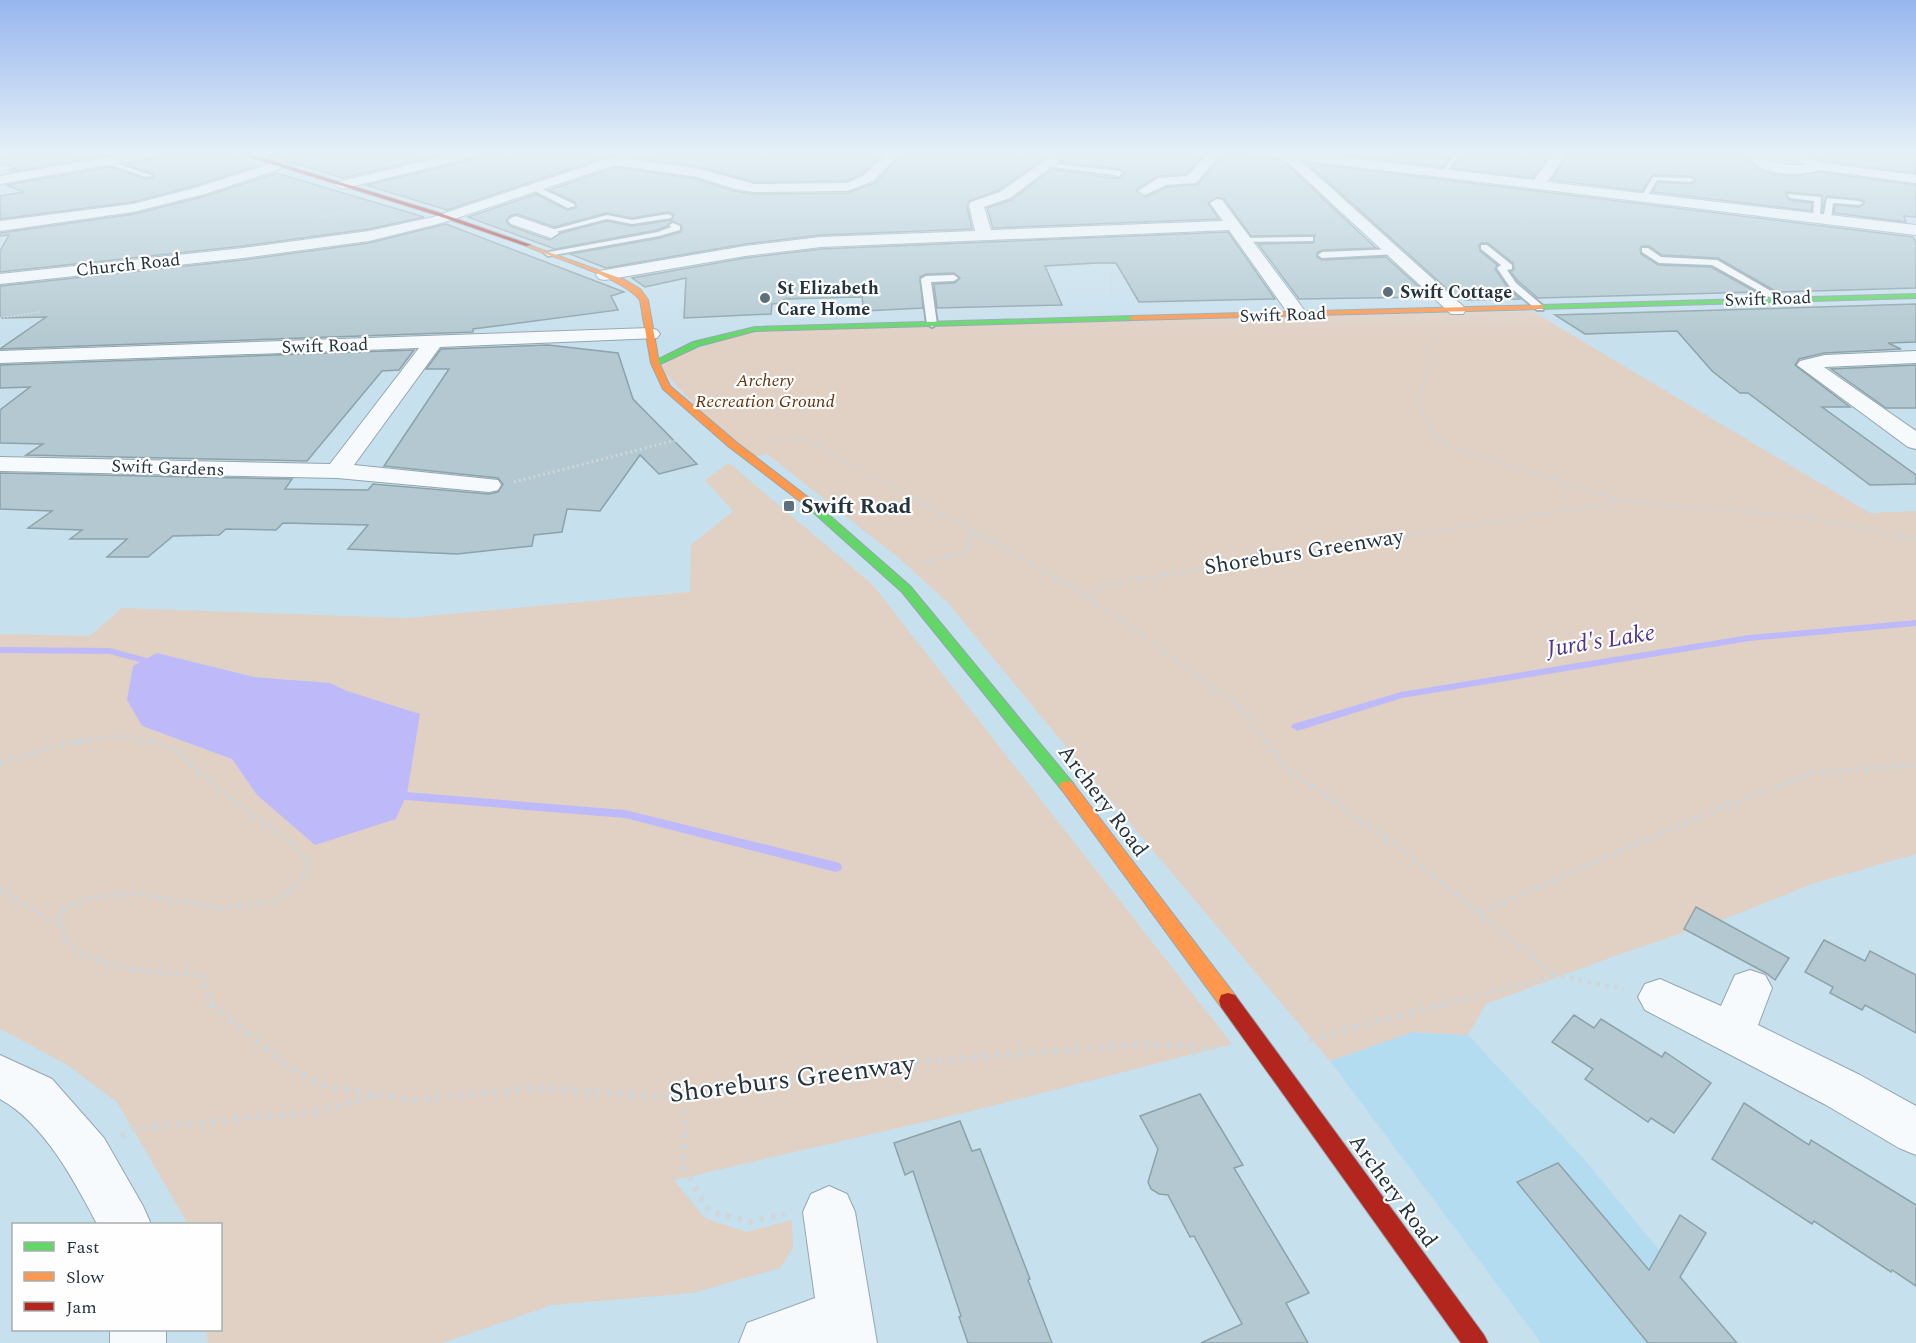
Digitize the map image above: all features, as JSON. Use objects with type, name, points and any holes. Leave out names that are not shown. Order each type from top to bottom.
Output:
[{"type":"street","points":[[0,226],[76,216]]},
{"type":"street","points":[[442,216],[605,275],[792,245],[852,240],[1235,225]]},
{"type":"street","name":"Church Road","points":[[0,279],[305,246],[369,236],[450,216]]},
{"type":"street","points":[[979,216],[984,234]]},
{"type":"street","points":[[1227,216],[1299,315]]},
{"type":"street","points":[[1352,216],[1457,310]]},
{"type":"street","points":[[1802,216],[1916,230]]},
{"type":"street","points":[[516,221],[547,232]]},
{"type":"street","points":[[508,239],[547,232]]},
{"type":"street","name":"Archery Road","points":[[605,275],[640,292],[644,300],[655,363],[666,387],[732,444],[814,507],[906,589],[1055,770],[1266,1051],[1476,1343]]},
{"type":"street","name":"Swift Road","points":[[655,363],[696,344],[755,329],[1540,308],[1778,298],[1916,296]]},
{"type":"street","name":"Swift Road","points":[[0,357],[650,334]]},
{"type":"street","points":[[337,471],[433,342]]},
{"type":"street","points":[[1916,357],[1825,361],[1807,365],[1916,442]]},
{"type":"street","name":"Swift Gardens","points":[[0,464],[337,471],[489,485]]},
{"type":"street","points":[[1732,1033],[1750,988]]},
{"type":"street","points":[[1660,997],[1843,1090],[1916,1132]]},
{"type":"street","points":[[0,1076],[35,1094],[87,1155],[124,1223]]},
{"type":"street","points":[[767,1343],[847,1329],[829,1212]]},
{"type":"lane","points":[[547,232],[607,217],[632,222],[668,216]]},
{"type":"lane","points":[[548,253],[659,234],[677,228],[673,225]]},
{"type":"lane","points":[[1245,240],[1310,239]]},
{"type":"lane","points":[[1484,247],[1509,267],[1501,268],[1513,285],[1540,308]]},
{"type":"lane","points":[[1645,250],[1659,260],[1714,262],[1778,298]]},
{"type":"lane","points":[[1322,255],[1394,252]]},
{"type":"lane","points":[[932,324],[926,279],[954,278]]},
{"type":"path","points":[[1111,320],[1111,274],[1121,274],[1125,282]]},
{"type":"path","points":[[1421,311],[1435,324],[1438,338],[1427,348],[1431,364],[1421,390],[1419,404],[1435,436],[1450,447],[1622,501]]},
{"type":"path","points":[[0,318],[40,312]]},
{"type":"path","points":[[489,485],[524,481],[715,429]]},
{"type":"path","points":[[732,444],[802,438],[978,532],[1087,596],[1236,703],[1287,768],[1401,849],[1555,975],[1660,997]]},
{"type":"path","name":"Shoreburs Greenway","points":[[1087,596],[1108,584],[1622,501],[1812,518],[1916,539]]},
{"type":"path","points":[[918,564],[971,550],[969,538],[978,532]]},
{"type":"path","points":[[0,763],[63,744],[115,736],[150,740],[177,751],[209,782],[300,849],[310,866],[300,883],[276,901],[222,908],[132,893],[84,899],[60,912],[64,927]]},
{"type":"path","points":[[1479,913],[1717,809],[1814,773],[1916,765]]},
{"type":"path","name":"Shoreburs Greenway","points":[[0,890],[64,927],[68,941],[89,959],[151,970],[204,976],[212,1007],[289,1067],[319,1085],[412,1100],[534,1088],[687,1098],[810,1077],[938,1060],[1147,1044],[1266,1051],[1555,975]]},
{"type":"path","points":[[132,1129],[322,1111],[379,1095]]},
{"type":"path","points":[[687,1098],[683,1166],[709,1210],[749,1222],[828,1204],[829,1212]]},
{"type":"shaded area","points":[[157,653],[254,677],[330,683],[347,691],[420,714],[407,794],[396,819],[315,845],[257,795],[232,759],[142,726],[127,700],[133,666]]},
{"type":"shaded area","points":[[1412,1032],[1468,1035],[1583,1158],[1736,1343],[1541,1343],[1330,1061]]},
{"type":"green space","name":"Archery Recreation Ground","points":[[1532,311],[1870,513],[1916,511],[1916,854],[1815,883],[1727,918],[1612,957],[1486,1004],[1468,1035],[1412,1032],[1330,1061],[948,603],[900,559],[767,454],[749,458],[732,444],[655,363],[755,329]]},
{"type":"green space","points":[[729,463],[872,584],[1232,1044],[976,1110],[674,1180],[705,1218],[746,1232],[792,1220],[793,1248],[780,1268],[693,1293],[552,1305],[442,1343],[208,1343],[206,1331],[222,1331],[222,1223],[187,1223],[117,1102],[66,1064],[0,1029],[0,634],[90,636],[122,608],[407,618],[690,592],[691,545],[733,511],[705,480]],"holes":[[[156,653],[254,677],[330,683],[347,691],[407,794],[396,819],[257,795],[232,759],[142,726]]]},
{"type":"building","points":[[0,216],[26,216],[0,219]]},
{"type":"building","points":[[122,216],[424,217],[369,229],[243,246],[0,272],[0,251],[9,235],[0,236],[0,233]]},
{"type":"building","points":[[511,216],[506,221],[510,226],[550,240],[561,233],[607,221],[632,226],[671,220],[674,216],[969,216],[972,229],[821,235],[745,244],[606,268],[570,254],[660,238],[681,232],[682,226],[672,221],[657,230],[555,249],[468,217]]},
{"type":"building","points":[[522,216],[596,216],[554,227]]},
{"type":"building","points":[[620,216],[646,216],[632,218]]},
{"type":"building","points":[[989,216],[1217,216],[1219,219],[993,228]]},
{"type":"building","points":[[1236,216],[1341,216],[1376,248],[1322,250],[1317,253],[1317,257],[1322,260],[1386,257],[1430,297],[1299,299],[1258,244],[1313,243],[1315,235],[1251,236]]},
{"type":"building","points":[[1366,216],[1738,216],[1913,237],[1916,243],[1916,288],[1777,292],[1718,258],[1662,255],[1649,246],[1642,246],[1641,254],[1658,265],[1711,267],[1756,292],[1538,298],[1511,272],[1514,269],[1513,263],[1488,243],[1481,243],[1480,251],[1497,265],[1495,269],[1508,288],[1520,299],[1465,300],[1462,296],[1456,297]]},
{"type":"building","points":[[1855,216],[1916,216],[1904,216],[1906,222]]},
{"type":"building","points":[[446,224],[624,292],[611,296],[618,310],[473,329],[473,332],[0,349],[46,317],[0,318],[0,286],[243,260],[369,243]]},
{"type":"building","points":[[1228,232],[1275,299],[1139,302],[1116,263],[1097,263],[1045,266],[1062,305],[937,308],[934,284],[955,283],[960,278],[954,273],[926,274],[920,277],[923,308],[864,311],[862,297],[784,299],[784,303],[772,304],[771,314],[684,318],[686,278],[645,287],[632,278],[745,258],[821,249]]},
{"type":"building","points":[[1916,304],[1916,342],[1888,343],[1901,349],[1824,353],[1799,359],[1795,365],[1850,407],[1822,407],[1916,475],[1916,484],[1870,485],[1748,393],[1740,393],[1712,371],[1677,331],[1585,334],[1555,315]]},
{"type":"building","points":[[548,345],[618,353],[633,399],[697,464],[659,474],[640,455],[600,511],[567,509],[562,532],[534,535],[532,546],[457,554],[348,549],[368,525],[283,523],[276,530],[226,529],[219,535],[173,536],[148,557],[107,557],[127,539],[70,539],[82,530],[28,528],[52,511],[0,509],[0,473],[292,479],[285,489],[368,490],[373,484],[489,494],[498,492],[503,484],[498,478],[384,466],[449,369],[426,369],[441,349]]},
{"type":"building","points":[[414,350],[399,370],[382,371],[307,461],[26,455],[43,444],[0,443],[0,410],[30,387],[0,388],[0,365]]},
{"type":"building","points":[[1916,365],[1916,408],[1886,408],[1831,369]]},
{"type":"building","points":[[1696,907],[1789,958],[1775,980],[1684,929]]},
{"type":"building","points":[[1824,940],[1865,961],[1870,951],[1916,975],[1916,1033],[1865,1005],[1862,1010],[1830,993],[1833,987],[1805,972]]},
{"type":"building","points":[[1574,1015],[1594,1028],[1601,1019],[1662,1057],[1665,1052],[1711,1083],[1674,1133],[1651,1118],[1648,1122],[1585,1079],[1593,1069],[1552,1042]]},
{"type":"building","points":[[1200,1094],[1243,1165],[1234,1168],[1309,1293],[1286,1303],[1308,1343],[1201,1343],[1242,1324],[1194,1236],[1190,1237],[1168,1195],[1159,1194],[1151,1189],[1148,1182],[1158,1149],[1140,1116]]},
{"type":"building","points":[[1744,1103],[1809,1145],[1811,1140],[1916,1205],[1916,1286],[1814,1221],[1812,1224],[1712,1159]]},
{"type":"building","points":[[960,1121],[972,1151],[980,1149],[1052,1343],[968,1343],[913,1171],[905,1175],[894,1143]]},
{"type":"building","points":[[1558,1163],[1649,1270],[1680,1215],[1706,1233],[1680,1277],[1737,1343],[1648,1343],[1517,1182]]},
{"type":"waterway","name":"Jurd's Lake","points":[[1297,727],[1401,695],[1749,638],[1916,623]]},
{"type":"waterway","name":"Jurd's Lake","points":[[0,650],[110,651],[143,660]]},
{"type":"waterway","points":[[406,796],[625,814],[836,867]]},
{"type":"traffic: fast","points":[[1540,307],[1916,296]]},
{"type":"traffic: fast","points":[[655,363],[696,344],[755,329],[1133,318]]},
{"type":"traffic: fast","points":[[809,503],[906,589],[1067,786]]},
{"type":"traffic: slow","points":[[528,245],[622,282],[637,291],[644,300],[655,363],[666,387],[732,444],[809,503]]},
{"type":"traffic: slow","points":[[1133,318],[1540,307]]},
{"type":"traffic: slow","points":[[1067,786],[1228,1001]]},
{"type":"traffic: jam","points":[[443,216],[528,245]]},
{"type":"traffic: jam","points":[[1228,1001],[1476,1343]]},
{"type":"place","name":"Swift Cottage","points":[[1388,292]]},
{"type":"place","name":"St Elizabeth Care Home","points":[[765,298]]},
{"type":"place","name":"Swift Road","points":[[789,506]]}]
